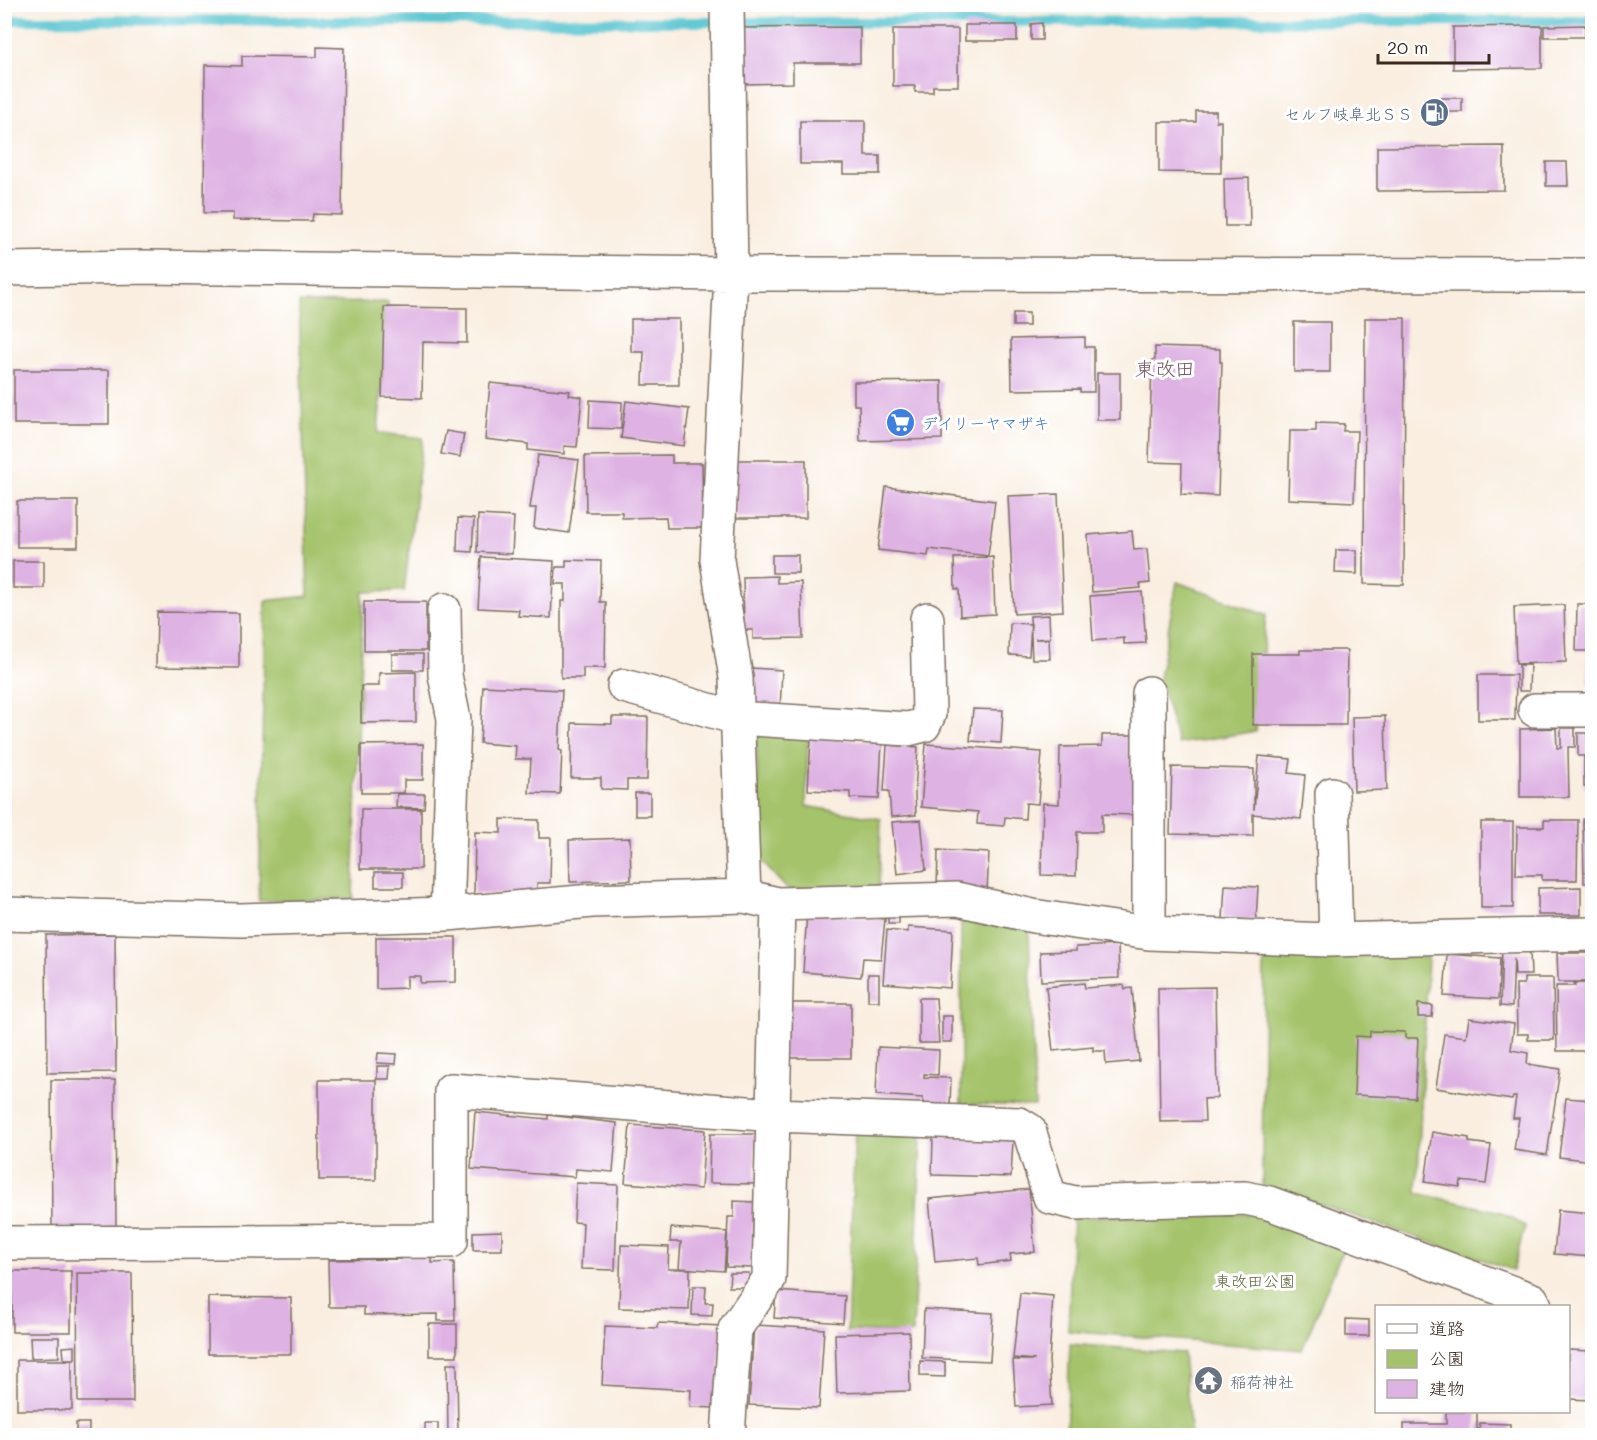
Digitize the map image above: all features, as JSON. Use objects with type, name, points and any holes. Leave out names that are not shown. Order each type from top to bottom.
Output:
[{"type":"street","points":[[727,4],[731,274],[717,560],[736,678],[744,896]]},
{"type":"street","points":[[4,269],[146,267],[731,274],[1593,275]]},
{"type":"street","points":[[444,610],[444,675],[454,719],[447,914]]},
{"type":"street","points":[[624,686],[737,718],[908,729],[924,725],[929,714],[927,619]]},
{"type":"street","points":[[1149,693],[1149,933]]},
{"type":"street","points":[[1535,710],[1593,710]]},
{"type":"street","points":[[1332,794],[1336,940]]},
{"type":"street","points":[[4,914],[241,920],[447,914],[592,901],[744,896],[778,904],[957,900],[1033,916],[1149,933],[1336,940],[1593,933]]},
{"type":"street","points":[[728,1436],[735,1329],[770,1279],[778,904]]},
{"type":"street","points":[[4,1243],[451,1241],[451,1090],[774,1115],[1019,1124],[1029,1130],[1050,1197],[1075,1203],[1245,1198],[1269,1203],[1532,1300],[1534,1305]]},
{"type":"green space","points":[[388,302],[378,433],[423,438],[404,591],[363,592],[353,899],[259,901],[265,601],[308,596],[299,303]]},
{"type":"green space","points":[[1177,582],[1266,615],[1256,731],[1178,744],[1159,678]]},
{"type":"green space","points":[[756,733],[808,734],[806,806],[881,819],[879,890],[788,890],[761,861]]},
{"type":"green space","points":[[961,917],[1029,931],[1035,1106],[961,1104]]},
{"type":"green space","points":[[1264,949],[1428,958],[1417,1193],[1501,1212],[1525,1226],[1513,1270],[1262,1185]]},
{"type":"green space","points":[[855,1133],[921,1135],[913,1333],[847,1331]]},
{"type":"green space","name":"東改田公園","points":[[1272,1214],[1343,1249],[1302,1350],[1068,1331],[1073,1217]]},
{"type":"green space","points":[[1070,1344],[1183,1353],[1191,1435],[1066,1435]]},
{"type":"building","points":[[1042,23],[1042,40],[1031,40],[1031,24]]},
{"type":"building","points":[[965,25],[1017,25],[1017,41],[965,41]]},
{"type":"building","points":[[1585,25],[1585,37],[1544,37],[1544,26]]},
{"type":"building","points":[[1542,26],[1542,68],[1453,69],[1453,27]]},
{"type":"building","points":[[860,27],[860,63],[793,63],[793,83],[739,84],[738,28]]},
{"type":"building","points":[[893,29],[958,29],[958,86],[933,86],[933,92],[915,92],[915,86],[893,86]]},
{"type":"building","points":[[317,47],[344,48],[342,215],[313,214],[312,221],[233,220],[233,213],[204,213],[205,65],[242,66],[242,56],[317,57]]},
{"type":"building","points":[[1438,98],[1462,98],[1462,112],[1449,112],[1449,116],[1432,116],[1432,105],[1438,105]]},
{"type":"building","points":[[1196,111],[1216,111],[1216,121],[1221,121],[1221,173],[1159,172],[1159,122],[1196,122]]},
{"type":"building","points":[[800,121],[865,121],[865,156],[880,156],[880,174],[843,174],[843,164],[800,164]]},
{"type":"building","points":[[1504,146],[1504,190],[1377,191],[1377,147]]},
{"type":"building","points":[[1546,162],[1567,162],[1568,186],[1546,186]]},
{"type":"building","points":[[1249,178],[1250,226],[1225,226],[1224,179]]},
{"type":"building","points":[[384,307],[467,308],[467,343],[423,342],[422,398],[382,397]]},
{"type":"building","points":[[1013,313],[1029,313],[1029,326],[1013,326]]},
{"type":"building","points":[[1365,318],[1405,318],[1404,585],[1364,584]]},
{"type":"building","points":[[631,319],[679,319],[679,385],[643,385],[644,352],[631,352]]},
{"type":"building","points":[[1294,322],[1330,322],[1330,372],[1294,372]]},
{"type":"building","points":[[1085,337],[1085,347],[1094,347],[1094,392],[1080,392],[1080,389],[1012,390],[1011,339]]},
{"type":"building","points":[[1155,347],[1220,349],[1220,362],[1222,362],[1218,496],[1181,494],[1182,463],[1149,462],[1152,360],[1155,360]]},
{"type":"building","points":[[14,370],[109,370],[109,424],[14,424]]},
{"type":"building","points":[[1097,373],[1120,373],[1120,420],[1097,420]]},
{"type":"building","name":"デイリーヤマザキ","points":[[942,381],[942,439],[860,441],[859,405],[854,405],[854,382]]},
{"type":"building","points":[[490,383],[570,391],[569,395],[582,397],[577,447],[564,446],[564,454],[528,450],[528,444],[485,439]]},
{"type":"building","points":[[590,400],[622,402],[621,429],[589,428]]},
{"type":"building","points":[[626,401],[689,409],[684,446],[621,438]]},
{"type":"building","points":[[1316,423],[1344,424],[1343,431],[1357,431],[1354,502],[1288,499],[1290,431],[1316,431]]},
{"type":"building","points":[[446,431],[464,434],[460,457],[441,454]]},
{"type":"building","points":[[538,455],[579,460],[569,533],[534,528],[536,508],[530,508]]},
{"type":"building","points":[[672,455],[672,463],[702,463],[703,528],[667,528],[666,517],[622,518],[622,512],[586,512],[585,456]]},
{"type":"building","points":[[736,460],[806,460],[806,518],[735,518]]},
{"type":"building","points":[[886,487],[995,501],[988,556],[929,549],[928,556],[878,550]]},
{"type":"building","points":[[1058,494],[1063,611],[1014,614],[1008,496]]},
{"type":"building","points":[[17,501],[78,501],[78,547],[17,547]]},
{"type":"building","points":[[478,515],[514,517],[512,554],[477,552]]},
{"type":"building","points":[[458,518],[474,519],[472,552],[457,551]]},
{"type":"building","points":[[1132,531],[1134,550],[1147,549],[1150,583],[1140,584],[1141,588],[1092,592],[1088,535]]},
{"type":"building","points":[[1336,550],[1357,550],[1357,574],[1335,573]]},
{"type":"building","points":[[772,555],[798,555],[798,573],[772,573]]},
{"type":"building","points":[[481,557],[554,561],[551,618],[518,616],[519,610],[478,608]]},
{"type":"building","points":[[993,557],[995,614],[960,616],[959,589],[955,589],[954,558]]},
{"type":"building","points":[[566,560],[601,561],[600,602],[606,602],[605,668],[583,668],[583,678],[561,678],[561,601],[565,601],[565,584],[555,584],[556,567],[566,567]]},
{"type":"building","points":[[13,561],[44,561],[44,588],[13,588]]},
{"type":"building","points":[[777,576],[777,583],[801,582],[803,638],[753,639],[753,630],[744,630],[743,577]]},
{"type":"building","points":[[1142,592],[1146,643],[1124,644],[1124,638],[1093,641],[1090,596]]},
{"type":"building","points":[[364,602],[426,602],[426,651],[364,651]]},
{"type":"building","points":[[1577,604],[1592,604],[1592,651],[1576,651]]},
{"type":"building","points":[[1564,605],[1566,662],[1516,664],[1514,607]]},
{"type":"building","points":[[157,612],[239,613],[239,668],[156,667]]},
{"type":"building","points":[[1049,615],[1050,638],[1035,639],[1049,639],[1050,659],[1032,659],[1030,616]]},
{"type":"building","points":[[1010,623],[1031,624],[1029,656],[1009,655]]},
{"type":"building","points":[[1300,650],[1347,650],[1346,725],[1253,725],[1253,654],[1300,654]]},
{"type":"building","points":[[392,654],[423,654],[423,670],[392,670]]},
{"type":"building","points":[[1588,658],[1592,658],[1592,684],[1589,685]]},
{"type":"building","points":[[1519,665],[1530,665],[1529,691],[1519,691]]},
{"type":"building","points":[[751,668],[782,670],[780,710],[749,709]]},
{"type":"building","points":[[416,672],[416,722],[361,723],[361,686],[379,686],[379,673]]},
{"type":"building","points":[[1478,675],[1516,675],[1515,720],[1478,720]]},
{"type":"building","points":[[483,686],[562,690],[559,750],[562,751],[560,794],[529,793],[531,759],[515,759],[516,746],[480,743]]},
{"type":"building","points":[[973,709],[1003,710],[1001,743],[970,741]]},
{"type":"building","points":[[1385,716],[1387,790],[1354,791],[1352,717]]},
{"type":"building","points":[[612,717],[648,717],[647,780],[627,780],[627,790],[601,789],[601,778],[571,778],[572,723],[612,724]]},
{"type":"building","points":[[1556,728],[1557,748],[1561,748],[1561,728],[1575,728],[1575,747],[1568,747],[1569,797],[1520,797],[1520,729]]},
{"type":"building","points":[[1578,733],[1587,733],[1588,756],[1578,756]]},
{"type":"building","points":[[1102,735],[1140,735],[1138,815],[1102,814],[1102,832],[1077,832],[1076,876],[1041,875],[1043,803],[1059,804],[1060,747],[1102,746]]},
{"type":"building","points":[[811,738],[882,742],[879,799],[850,798],[850,792],[808,790]]},
{"type":"building","points":[[423,744],[423,780],[404,780],[404,793],[361,793],[361,745]]},
{"type":"building","points":[[926,744],[1042,752],[1038,804],[1026,803],[1025,819],[1005,817],[1004,826],[977,824],[978,812],[921,807]]},
{"type":"building","points":[[887,745],[918,747],[916,815],[891,817],[889,791],[884,791]]},
{"type":"building","points":[[1259,756],[1291,759],[1289,773],[1305,775],[1301,819],[1253,814],[1253,836],[1170,834],[1172,767],[1254,769],[1254,810]]},
{"type":"building","points":[[1584,757],[1592,757],[1592,787],[1584,787]]},
{"type":"building","points":[[635,793],[650,793],[650,816],[635,816]]},
{"type":"building","points":[[397,794],[425,794],[424,808],[396,807]]},
{"type":"building","points":[[361,809],[421,809],[421,869],[360,869]]},
{"type":"building","points":[[501,819],[539,820],[539,838],[551,838],[550,883],[537,883],[537,895],[474,894],[475,832],[501,833]]},
{"type":"building","points":[[1583,819],[1592,819],[1592,883],[1584,883]]},
{"type":"building","points":[[921,820],[926,870],[897,874],[892,822]]},
{"type":"building","points":[[1544,820],[1578,820],[1577,880],[1542,880],[1542,875],[1516,875],[1517,827],[1544,827]]},
{"type":"building","points":[[1481,822],[1513,822],[1513,908],[1481,908]]},
{"type":"building","points":[[630,838],[631,880],[570,882],[569,840]]},
{"type":"building","points":[[938,850],[989,853],[987,891],[937,889]]},
{"type":"building","points":[[375,872],[403,872],[403,887],[375,887]]},
{"type":"building","points":[[1225,885],[1258,887],[1256,920],[1223,919]]},
{"type":"building","points":[[1581,887],[1581,915],[1538,915],[1538,888]]},
{"type":"building","points":[[807,912],[885,919],[881,959],[863,958],[861,977],[803,972]]},
{"type":"building","points":[[888,917],[899,917],[899,924],[888,924]]},
{"type":"building","points":[[908,927],[953,930],[950,988],[883,983],[887,930],[908,932]]},
{"type":"building","points":[[115,934],[116,1072],[47,1073],[46,935]]},
{"type":"building","points":[[376,937],[456,937],[456,982],[420,983],[420,976],[407,976],[407,988],[376,989]]},
{"type":"building","points":[[1118,945],[1119,978],[1041,981],[1040,952],[1076,951],[1076,947]]},
{"type":"building","points":[[1502,948],[1514,952],[1530,952],[1531,975],[1515,975],[1514,959],[1512,1007],[1500,1006]]},
{"type":"building","points":[[1557,953],[1592,953],[1592,982],[1558,982]]},
{"type":"building","points":[[1447,954],[1500,958],[1498,999],[1444,996]]},
{"type":"building","points":[[868,974],[879,974],[879,1001],[868,1001]]},
{"type":"building","points":[[1524,978],[1553,978],[1554,1040],[1528,1040],[1528,1034],[1517,1034],[1516,984],[1524,984]]},
{"type":"building","points":[[1084,983],[1085,988],[1124,985],[1125,989],[1132,988],[1139,1061],[1106,1064],[1105,1051],[1093,1051],[1093,1047],[1053,1051],[1046,987]]},
{"type":"building","points":[[1574,983],[1592,983],[1592,1051],[1557,1051],[1556,986],[1575,986]]},
{"type":"building","points":[[1215,987],[1217,1098],[1204,1099],[1205,1121],[1160,1122],[1158,988]]},
{"type":"building","points":[[919,998],[936,998],[939,1043],[919,1043]]},
{"type":"building","points":[[783,1003],[851,1003],[851,1058],[783,1058]]},
{"type":"building","points":[[1418,1004],[1433,1006],[1432,1017],[1418,1017]]},
{"type":"building","points":[[942,1016],[952,1016],[952,1042],[942,1042]]},
{"type":"building","points":[[1469,1018],[1514,1024],[1511,1050],[1528,1053],[1527,1064],[1560,1069],[1547,1155],[1514,1150],[1519,1118],[1513,1118],[1516,1097],[1512,1100],[1436,1088],[1444,1034],[1466,1037]]},
{"type":"building","points":[[1370,1031],[1405,1032],[1405,1038],[1418,1038],[1415,1098],[1354,1095],[1356,1036],[1370,1037]]},
{"type":"building","points":[[878,1047],[939,1050],[938,1075],[924,1074],[924,1077],[951,1078],[950,1106],[923,1106],[923,1098],[876,1095]]},
{"type":"building","points":[[378,1053],[397,1054],[396,1064],[377,1063]]},
{"type":"building","points":[[377,1066],[390,1066],[389,1079],[377,1079]]},
{"type":"building","points":[[51,1080],[115,1080],[116,1229],[52,1230]]},
{"type":"building","points":[[319,1080],[376,1080],[376,1180],[319,1180]]},
{"type":"building","points":[[1566,1098],[1592,1100],[1592,1161],[1559,1157]]},
{"type":"building","points":[[475,1112],[548,1119],[548,1115],[617,1123],[613,1172],[576,1169],[575,1177],[471,1169]]},
{"type":"building","points":[[630,1125],[705,1130],[701,1189],[625,1183]]},
{"type":"building","points":[[1432,1132],[1469,1138],[1469,1142],[1491,1145],[1486,1184],[1461,1181],[1460,1187],[1425,1182]]},
{"type":"building","points":[[710,1134],[756,1134],[755,1184],[709,1183]]},
{"type":"building","points":[[933,1137],[1013,1140],[1011,1177],[932,1175]]},
{"type":"building","points":[[576,1183],[618,1185],[615,1270],[581,1269],[583,1223],[574,1222]]},
{"type":"building","points":[[1029,1189],[1035,1252],[1010,1254],[1011,1261],[979,1265],[978,1258],[935,1262],[929,1199]]},
{"type":"building","points":[[734,1201],[754,1202],[752,1268],[726,1267],[728,1217],[734,1217]]},
{"type":"building","points":[[1558,1210],[1592,1213],[1592,1257],[1554,1254]]},
{"type":"building","points":[[671,1228],[727,1232],[724,1271],[679,1268],[681,1242],[670,1242]]},
{"type":"building","points":[[502,1231],[502,1250],[473,1250],[473,1232]]},
{"type":"building","points":[[621,1245],[669,1247],[668,1269],[690,1269],[689,1310],[619,1308]]},
{"type":"building","points":[[400,1256],[432,1256],[432,1263],[454,1262],[455,1321],[438,1321],[438,1314],[364,1315],[364,1307],[329,1307],[328,1260],[400,1259]]},
{"type":"building","points":[[12,1271],[71,1271],[71,1332],[12,1332]]},
{"type":"building","points":[[77,1273],[132,1273],[133,1402],[78,1402]]},
{"type":"building","points":[[730,1273],[749,1273],[748,1287],[729,1287]]},
{"type":"building","points":[[693,1286],[706,1286],[705,1303],[713,1303],[712,1316],[692,1315]]},
{"type":"building","points":[[776,1291],[845,1296],[843,1323],[774,1318]]},
{"type":"building","points":[[1020,1293],[1053,1296],[1049,1361],[1052,1405],[1016,1407],[1013,1360],[1035,1360],[1013,1358]]},
{"type":"building","points":[[208,1297],[291,1298],[291,1354],[208,1354]]},
{"type":"building","points":[[924,1309],[993,1313],[990,1361],[922,1358]]},
{"type":"building","points":[[1346,1319],[1369,1320],[1369,1336],[1346,1336]]},
{"type":"building","points":[[658,1323],[722,1326],[717,1408],[690,1407],[691,1390],[602,1385],[605,1326],[657,1328]]},
{"type":"building","points":[[429,1324],[457,1324],[457,1356],[429,1356]]},
{"type":"building","points":[[754,1325],[824,1329],[819,1408],[749,1405]]},
{"type":"building","points":[[909,1332],[910,1391],[837,1393],[835,1334]]},
{"type":"building","points":[[30,1337],[59,1337],[59,1357],[31,1358]]},
{"type":"building","points":[[75,1346],[75,1359],[64,1359],[63,1347]]},
{"type":"building","points":[[1570,1350],[1592,1351],[1592,1400],[1570,1399]]},
{"type":"building","points":[[17,1360],[72,1360],[72,1410],[17,1410]]},
{"type":"building","points":[[920,1361],[945,1362],[945,1377],[920,1376]]},
{"type":"building","points":[[447,1364],[457,1364],[458,1436],[448,1436]]},
{"type":"building","points":[[1446,1413],[1477,1413],[1477,1436],[1404,1436],[1404,1424],[1446,1424]]},
{"type":"building","points":[[76,1423],[89,1423],[89,1436],[76,1436]]},
{"type":"building","points":[[425,1423],[438,1423],[438,1436],[425,1436]]},
{"type":"building","points":[[1480,1423],[1510,1424],[1510,1436],[1479,1436]]},
{"type":"building","points":[[923,1432],[968,1433],[968,1436],[923,1436]]},
{"type":"waterway","points":[[7,20],[1592,21]]},
{"type":"place","name":"セルフ岐阜北ＳＳ","points":[[1434,113]]},
{"type":"place","name":"デイリーヤマザキ","points":[[901,422]]},
{"type":"place","name":"稲荷神社","points":[[1209,1381]]},
{"type":"district","name":"東改田","points":[[1165,368]]}]
